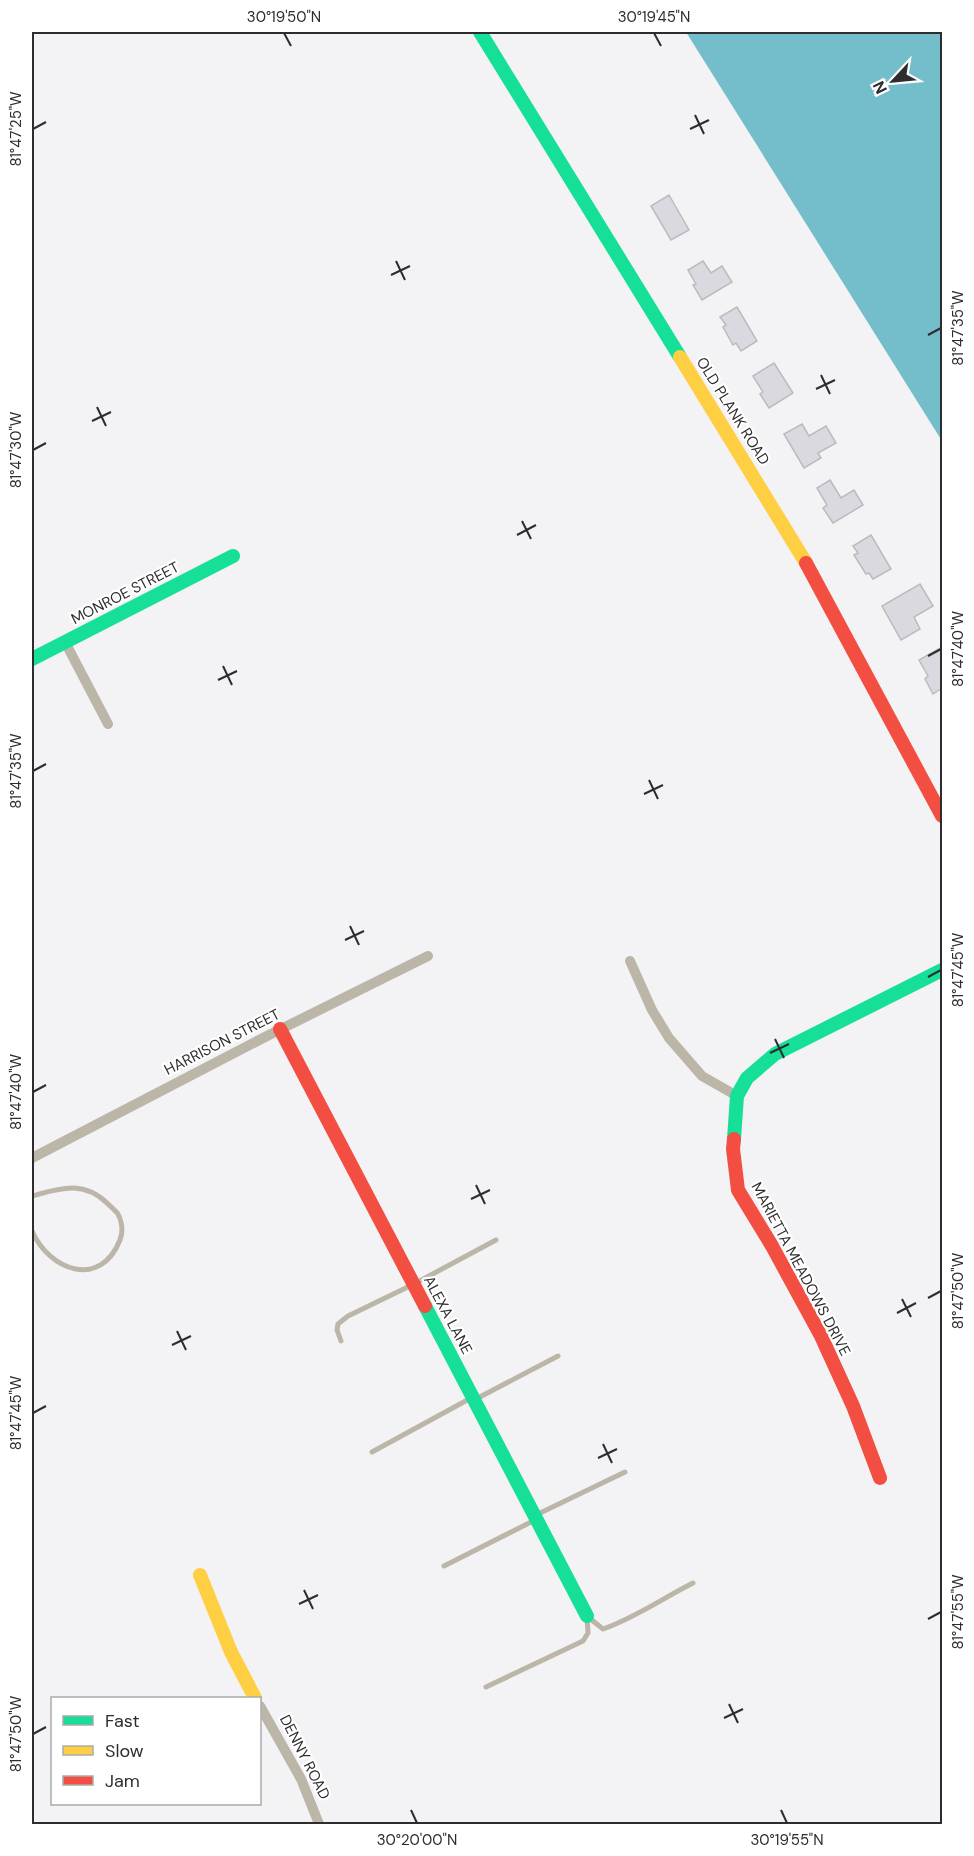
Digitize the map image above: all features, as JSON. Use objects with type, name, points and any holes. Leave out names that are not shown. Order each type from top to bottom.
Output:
[{"type":"street","name":"OLD PLANK ROAD","points":[[480,32],[792,538],[942,816]]},
{"type":"street","name":"MONROE STREET","points":[[32,659],[233,556]]},
{"type":"street","points":[[65,642],[108,724]]},
{"type":"street","name":"HARRISON STREET","points":[[32,1158],[280,1029],[428,956]]},
{"type":"street","points":[[630,961],[652,1010],[669,1038],[702,1076],[737,1096],[747,1078],[775,1054],[942,970]]},
{"type":"street","name":"ALEXA LANE","points":[[280,1029],[587,1616]]},
{"type":"street","name":"MARIETTA MEADOWS DRIVE","points":[[737,1096],[733,1149],[738,1190],[772,1246],[821,1336],[853,1406],[880,1478]]},
{"type":"street","points":[[200,1575],[231,1652],[254,1697]]},
{"type":"street","name":"DENNY ROAD","points":[[261,1708],[300,1779],[319,1824]]},
{"type":"lane","points":[[32,1196],[74,1187],[98,1195],[118,1214],[123,1232],[115,1252],[107,1261],[95,1269],[84,1270],[68,1268],[55,1261],[42,1250],[32,1231]]},
{"type":"lane","points":[[341,1341],[337,1330],[338,1324],[348,1316],[496,1240]]},
{"type":"lane","points":[[372,1452],[558,1356]]},
{"type":"lane","points":[[444,1566],[625,1472]]},
{"type":"lane","points":[[587,1616],[603,1629],[626,1621],[693,1583]]},
{"type":"lane","points":[[486,1687],[584,1641],[588,1633],[587,1616]]},
{"type":"water","points":[[686,32],[942,32],[942,441]]},
{"type":"building","points":[[669,195],[689,230],[671,240],[651,206]]},
{"type":"building","points":[[703,261],[711,273],[722,266],[732,282],[702,300],[693,285],[696,284],[688,270]]},
{"type":"building","points":[[737,307],[757,341],[741,351],[736,343],[733,345],[723,327],[726,325],[720,317]]},
{"type":"building","points":[[774,363],[793,393],[769,408],[753,376]]},
{"type":"building","points":[[802,424],[809,436],[826,426],[836,443],[818,453],[821,458],[804,468],[784,434]]},
{"type":"building","points":[[830,480],[841,498],[854,490],[863,505],[833,523],[823,508],[827,505],[817,488]]},
{"type":"building","points":[[871,535],[891,569],[873,579],[869,573],[866,574],[854,555],[858,553],[853,546]]},
{"type":"building","points":[[920,584],[933,606],[914,617],[920,629],[901,640],[882,606]]},
{"type":"building","points":[[942,647],[942,688],[933,694],[925,679],[928,676],[919,660]]},
{"type":"traffic: fast","points":[[480,32],[680,357]]},
{"type":"traffic: fast","points":[[32,659],[233,556]]},
{"type":"traffic: fast","points":[[734,1139],[737,1096],[747,1078],[775,1054],[942,970]]},
{"type":"traffic: fast","points":[[425,1306],[587,1616]]},
{"type":"traffic: slow","points":[[680,357],[806,563]]},
{"type":"traffic: slow","points":[[200,1575],[231,1652],[254,1697]]},
{"type":"traffic: jam","points":[[806,563],[942,816]]},
{"type":"traffic: jam","points":[[280,1029],[425,1306]]},
{"type":"traffic: jam","points":[[734,1139],[738,1190],[772,1246],[821,1336],[853,1406],[880,1478]]}]
